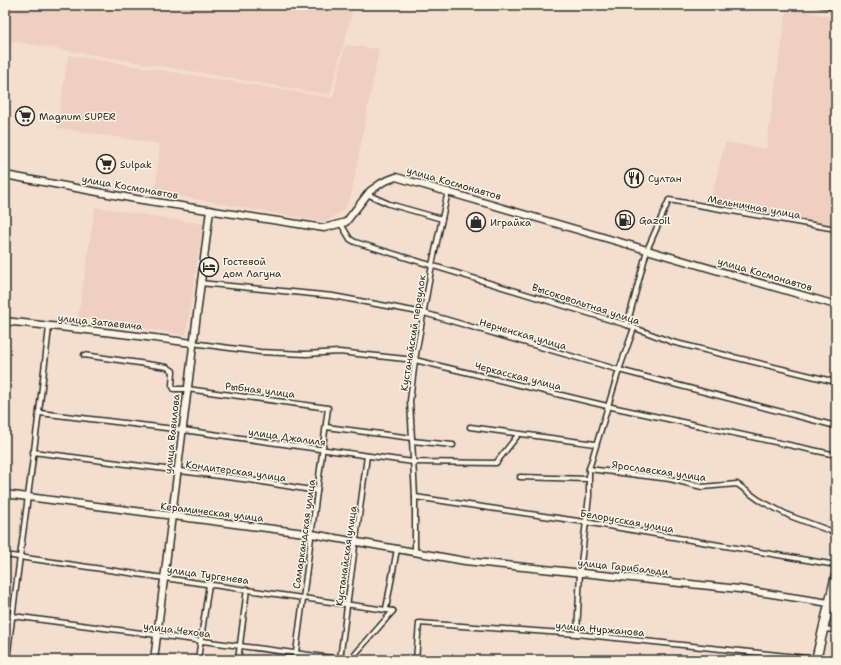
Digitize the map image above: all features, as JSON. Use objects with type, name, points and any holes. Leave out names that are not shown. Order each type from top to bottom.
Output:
[{"type":"highway","points":[[816,660],[836,575]]},
{"type":"street","name":"улица Космонавтов","points":[[5,175],[136,199],[308,227],[324,228],[346,222],[367,194],[383,182],[396,177],[836,305]]},
{"type":"street","name":"Кустанайский переулок","points":[[415,551],[415,497],[410,401],[432,265],[448,191]]},
{"type":"street","points":[[367,194],[389,204],[442,219]]},
{"type":"street","name":"Мельничная улица","points":[[647,250],[670,200],[836,229]]},
{"type":"street","name":"улица Вавилова","points":[[154,660],[173,517],[192,343],[210,210]]},
{"type":"street","name":"Высоковольтная улица","points":[[342,224],[350,239],[355,242],[627,325],[672,342],[836,382]]},
{"type":"street","points":[[627,325],[647,250]]},
{"type":"street","name":"Нерченская улица","points":[[200,283],[333,296],[424,313],[619,370],[836,426]]},
{"type":"street","name":"улица Затаевича","points":[[5,321],[79,328],[192,343]]},
{"type":"street","points":[[7,660],[33,452],[40,413],[49,326]]},
{"type":"street","points":[[577,634],[580,572],[589,496],[587,478],[588,469],[607,406],[634,328]]},
{"type":"street","name":"Черкасская улица","points":[[192,343],[260,352],[306,354],[339,352],[416,360],[607,406],[836,455]]},
{"type":"street","name":"Рыбная улица","points":[[84,355],[167,367],[173,370],[172,387],[174,389],[187,389],[325,406],[328,409]]},
{"type":"street","name":"Самаркандская улица","points":[[295,660],[328,409]]},
{"type":"street","name":"улица Джалиля","points":[[40,413],[183,430],[413,462],[496,463],[518,435]]},
{"type":"street","points":[[326,427],[453,445]]},
{"type":"street","points":[[470,428],[595,444]]},
{"type":"street","name":"Кондитерская улица","points":[[33,452],[317,491]]},
{"type":"street","name":"Кустанайская улица","points":[[340,659],[367,456]]},
{"type":"street","name":"Ярославская улица","points":[[588,469],[670,479],[702,487],[737,484],[759,500],[790,516],[836,533]]},
{"type":"street","points":[[520,477],[587,478]]},
{"type":"street","name":"Керамическая улица","points":[[5,494],[312,534],[415,551]]},
{"type":"street","name":"Белорусская улица","points":[[415,497],[585,522],[836,565]]},
{"type":"street","points":[[386,610],[397,549]]},
{"type":"street","name":"улица Гарибальди","points":[[415,551],[465,561],[739,590],[829,603]]},
{"type":"street","name":"улица Тургенева","points":[[5,555],[393,611]]},
{"type":"street","points":[[198,659],[209,584]]},
{"type":"street","points":[[238,660],[247,589]]},
{"type":"street","name":"улица Чехова","points":[[5,615],[349,660],[393,611]]},
{"type":"street","name":"улица Нуржанова","points":[[416,660],[419,623],[577,634],[816,660]]},
{"type":"street","points":[[823,629],[836,630]]},
{"type":"shaded area","points":[[5,5],[354,5],[330,95],[5,40]]},
{"type":"shaded area","points":[[787,7],[836,18],[836,228],[710,203],[725,142],[766,149]]},
{"type":"shaded area","points":[[345,45],[379,49],[351,196],[343,211],[325,222],[155,192],[160,144],[57,128],[68,55],[333,98]]},
{"type":"shaded area","points":[[95,207],[203,224],[186,335],[78,318]]},
{"type":"railway","points":[[320,10],[328,5]]},
{"type":"railway","points":[[807,5],[836,11]]},
{"type":"place","name":"Magnum SUPER","points":[[25,116]]},
{"type":"place","name":"Sulpak","points":[[106,164]]},
{"type":"place","name":"Султан","points":[[634,178]]},
{"type":"place","name":"Gazoil","points":[[625,220]]},
{"type":"place","name":"Играйка","points":[[476,222]]},
{"type":"place","name":"Гостевой дом Лагуна","points":[[209,267]]}]
